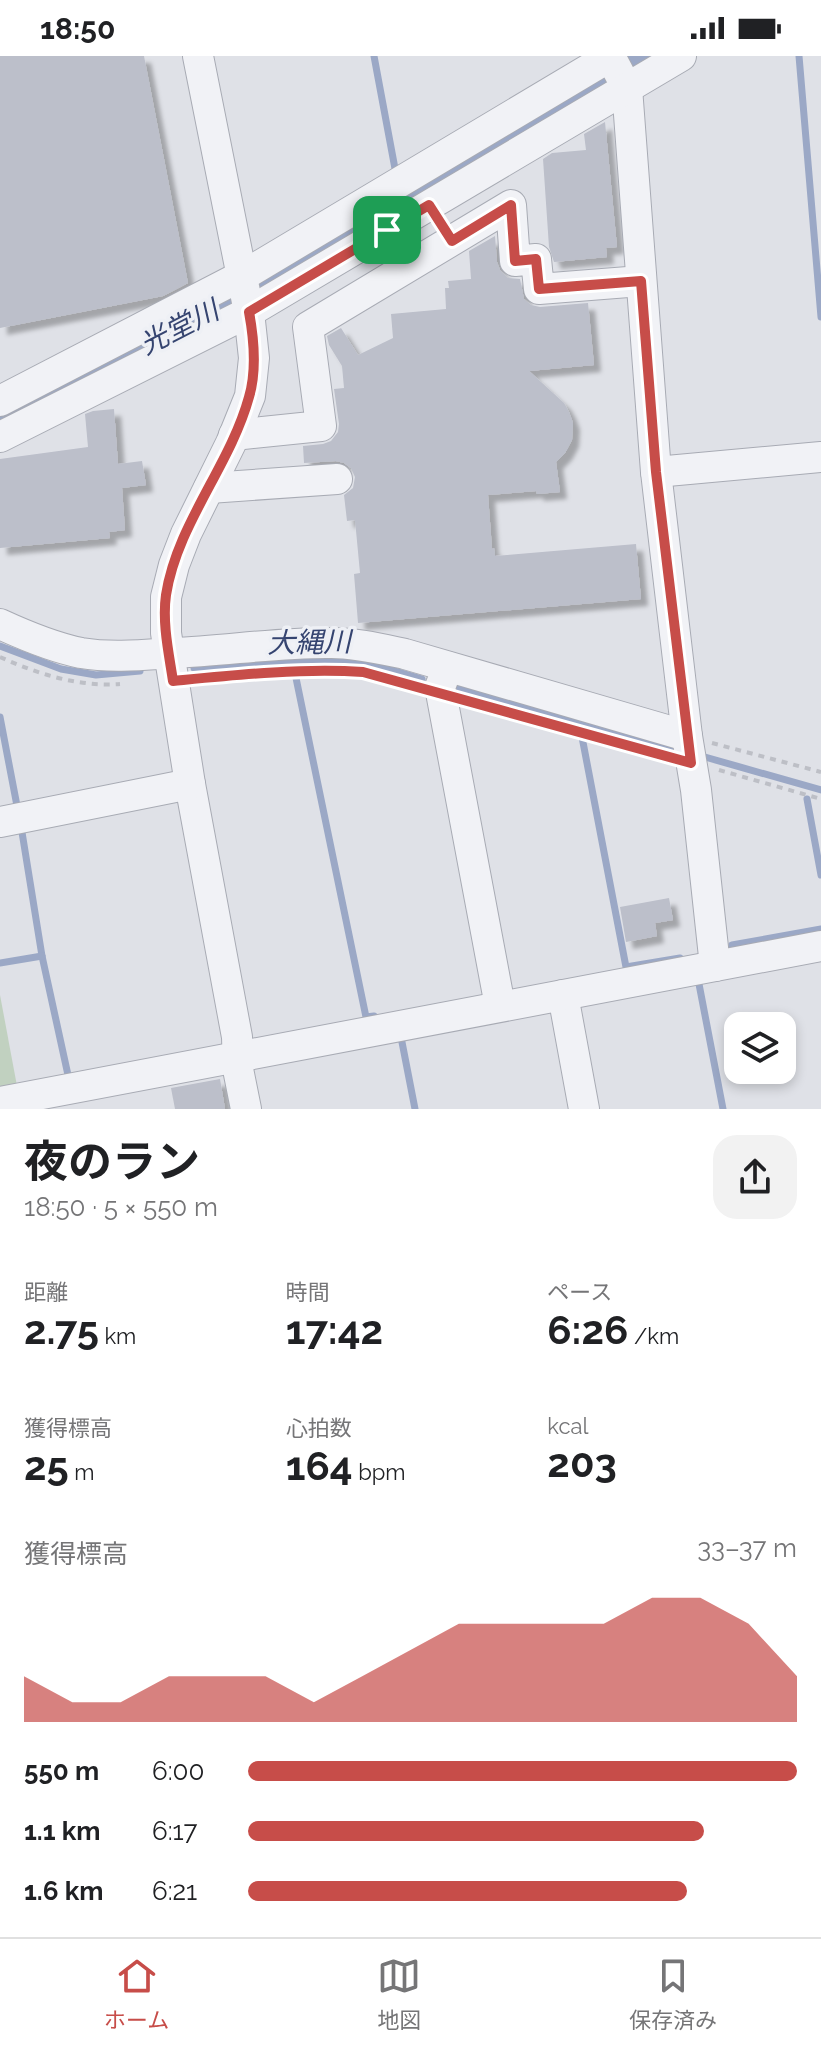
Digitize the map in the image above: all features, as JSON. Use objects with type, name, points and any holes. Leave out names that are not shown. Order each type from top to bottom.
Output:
[{"type":"street","points":[[198,56],[245,293],[254,358],[250,396],[186,534],[171,576],[166,597],[168,653],[237,1037],[246,1109]]},
{"type":"street","points":[[0,437],[245,293],[616,66],[681,56]]},
{"type":"street","points":[[0,401],[245,293],[429,205],[616,66]]},
{"type":"street","points":[[616,66],[641,281],[656,472],[715,966]]},
{"type":"street","points":[[429,205],[452,241]]},
{"type":"street","points":[[234,435],[321,426],[308,327],[511,205],[515,261],[536,259],[539,289],[641,281]]},
{"type":"street","points":[[656,472],[821,457]]},
{"type":"street","points":[[209,488],[337,479]]},
{"type":"street","points":[[0,624],[45,643],[81,653],[109,656],[335,643],[405,654],[689,750]]},
{"type":"street","points":[[448,667],[440,687],[500,1006]]},
{"type":"street","points":[[0,822],[190,784]]},
{"type":"street","points":[[0,1102],[81,1098],[237,1056],[821,946]]},
{"type":"street","points":[[563,995],[584,1109]]},
{"type":"path","points":[[0,657],[64,680],[105,686],[127,684]]},
{"type":"path","points":[[689,750],[821,772]]},
{"type":"path","points":[[689,750],[821,799]]},
{"type":"green space","points":[[0,995],[17,1086],[0,1089]]},
{"type":"building","points":[[0,56],[144,56],[188,283],[163,296],[0,328]]},
{"type":"building","points":[[605,122],[617,247],[606,248],[607,257],[554,262],[549,247],[543,159],[552,153],[586,150],[584,134]]},
{"type":"building","points":[[495,236],[500,270],[508,278],[520,279],[524,299],[531,305],[588,303],[594,365],[529,371],[564,403],[573,423],[572,440],[556,462],[560,492],[488,495],[492,549],[495,556],[636,544],[641,599],[358,623],[354,574],[360,573],[355,520],[347,521],[344,495],[353,488],[355,477],[351,468],[344,463],[304,463],[303,446],[331,441],[338,432],[334,389],[344,388],[342,366],[327,336],[341,328],[358,355],[393,338],[391,314],[446,309],[445,288],[449,288],[448,281],[471,279],[469,251]]},
{"type":"building","points":[[114,409],[118,464],[142,461],[146,485],[122,488],[125,530],[109,532],[110,538],[0,548],[0,459],[88,447],[85,414]]},
{"type":"building","points":[[669,898],[673,920],[655,923],[657,936],[626,942],[620,907]]},
{"type":"building","points":[[220,1079],[225,1109],[175,1109],[171,1088]]},
{"type":"waterway","points":[[374,56],[396,174]]},
{"type":"waterway","name":"光堂川","points":[[0,420],[305,260],[644,56]]},
{"type":"waterway","points":[[799,56],[821,317]]},
{"type":"waterway","name":"大縄川","points":[[0,646],[61,669],[96,675],[140,671]]},
{"type":"waterway","name":"大縄川","points":[[194,668],[326,660],[368,663],[422,679]]},
{"type":"waterway","points":[[296,678],[366,1017],[374,1016]]},
{"type":"waterway","name":"大縄川","points":[[451,687],[671,748]]},
{"type":"waterway","points":[[0,717],[18,811]]},
{"type":"waterway","points":[[582,737],[626,967],[680,958]]},
{"type":"waterway","name":"大縄川","points":[[705,757],[821,790]]},
{"type":"waterway","points":[[807,799],[821,875]]},
{"type":"waterway","points":[[21,826],[42,956],[68,1075]]},
{"type":"waterway","points":[[732,945],[821,929]]},
{"type":"waterway","points":[[0,963],[42,956]]},
{"type":"waterway","points":[[699,984],[723,1109]]},
{"type":"waterway","points":[[401,1037],[415,1109]]},
{"type":"route","points":[[429,205],[452,241],[511,205],[515,261],[536,259],[539,289],[641,281],[656,472],[691,763],[363,672],[305,671],[173,681],[166,633],[166,597],[186,534],[231,443],[250,396],[254,358],[249,312],[387,230],[429,205]]}]
